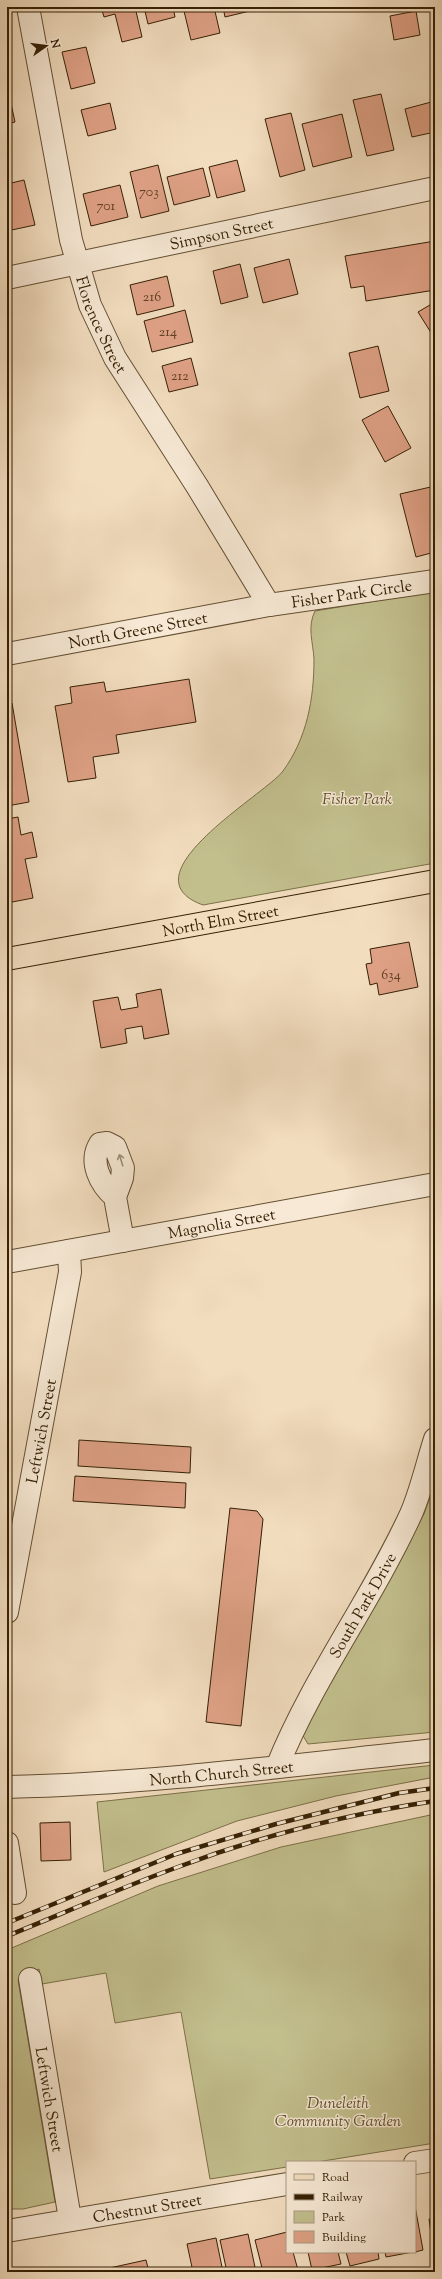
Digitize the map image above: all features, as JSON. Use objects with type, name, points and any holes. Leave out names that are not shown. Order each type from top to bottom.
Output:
[{"type":"main road","name":"North Elm Street","points":[[7,959],[435,881]]},
{"type":"street","name":"Florence Street","points":[[28,7],[62,194],[90,305],[115,358],[197,486],[269,605]]},
{"type":"street","name":"Simpson Street","points":[[7,278],[435,188]]},
{"type":"street","name":"Fisher Park Circle","points":[[269,605],[435,581]]},
{"type":"street","name":"North Greene Street","points":[[7,654],[269,605]]},
{"type":"street","name":"Magnolia Street","points":[[7,1262],[435,1184]]},
{"type":"street","points":[[115,1197],[123,1241]]},
{"type":"street","name":"Leftwich Street","points":[[7,1612],[70,1272],[69,1251]]},
{"type":"street","name":"South Park Drive","points":[[277,1767],[293,1728],[373,1586],[411,1513],[435,1439]]},
{"type":"street","name":"North Church Street","points":[[7,1787],[76,1785],[277,1767],[435,1750]]},
{"type":"street","points":[[7,1843],[15,1893]]},
{"type":"street","name":"Leftwich Street","points":[[30,1979],[70,2219]]},
{"type":"street","points":[[416,2164],[435,2160]]},
{"type":"street","name":"Chestnut Street","points":[[7,2231],[70,2219],[286,2184]]},
{"type":"green space","name":"Fisher Park","points":[[435,591],[435,863],[203,905],[182,892],[179,875],[188,856],[206,836],[283,771],[298,745],[308,718],[313,689],[314,659],[311,623],[315,611]]},
{"type":"green space","points":[[435,1484],[435,1732],[308,1744],[302,1734],[304,1725],[424,1514]]},
{"type":"green space","points":[[435,1765],[435,1777],[336,1796],[237,1821],[104,1872],[97,1802]]},
{"type":"green space","name":"Duneleith Community Garden","points":[[435,1814],[435,2143],[323,2161],[286,2161],[286,2167],[210,2179],[181,2012],[115,2023],[106,1973],[42,1984],[39,1969],[18,1980],[55,2202],[23,2209],[7,2209],[7,1950],[158,1886],[281,1847]]},
{"type":"building","points":[[101,7],[135,7],[142,37],[122,42],[115,14],[104,17]]},
{"type":"building","points":[[144,7],[173,7],[175,17],[148,24]]},
{"type":"building","points":[[183,7],[214,7],[220,33],[191,40]]},
{"type":"building","points":[[223,7],[253,7],[254,10],[225,17]]},
{"type":"building","points":[[416,11],[420,35],[394,40],[390,16]]},
{"type":"building","points":[[86,47],[95,83],[71,89],[62,52]]},
{"type":"building","points":[[7,85],[15,122],[7,124]]},
{"type":"building","points":[[381,94],[394,150],[367,156],[353,100]]},
{"type":"building","points":[[435,101],[435,132],[412,137],[405,109]]},
{"type":"building","points":[[110,103],[116,129],[88,136],[81,110]]},
{"type":"building","points":[[291,113],[305,170],[280,177],[265,119]]},
{"type":"building","points":[[342,114],[352,157],[313,167],[302,124]]},
{"type":"building","points":[[237,160],[245,191],[217,198],[209,167]]},
{"type":"building","points":[[158,165],[169,211],[141,218],[130,172]]},
{"type":"building","points":[[203,168],[210,196],[174,205],[167,177]]},
{"type":"building","points":[[24,180],[35,225],[7,231],[7,184]]},
{"type":"building","points":[[120,185],[128,217],[91,226],[83,194]]},
{"type":"building","points":[[435,241],[435,290],[366,301],[364,286],[351,288],[345,256]]},
{"type":"building","points":[[289,259],[298,294],[263,303],[254,268]]},
{"type":"building","points":[[240,264],[248,297],[221,304],[213,271]]},
{"type":"building","points":[[167,276],[174,306],[137,315],[130,285]]},
{"type":"building","points":[[435,302],[435,339],[418,312]]},
{"type":"building","points":[[185,310],[193,342],[152,352],[144,321]]},
{"type":"building","points":[[378,346],[389,391],[360,398],[349,353]]},
{"type":"building","points":[[191,358],[198,385],[169,392],[162,366]]},
{"type":"building","points":[[388,406],[411,448],[385,462],[362,420]]},
{"type":"building","points":[[435,486],[435,552],[416,557],[400,494]]},
{"type":"building","points":[[189,679],[196,722],[116,735],[119,753],[93,757],[96,778],[68,782],[55,706],[72,703],[70,687],[104,682],[106,692]]},
{"type":"building","points":[[12,703],[29,802],[7,806],[7,704]]},
{"type":"building","points":[[18,817],[21,835],[32,832],[37,857],[25,859],[33,898],[7,903],[7,819]]},
{"type":"building","points":[[409,942],[418,987],[379,995],[377,983],[370,985],[366,964],[372,963],[370,949]]},
{"type":"building","points":[[161,989],[169,1034],[144,1039],[142,1026],[125,1029],[127,1043],[101,1048],[93,1001],[118,997],[121,1010],[138,1007],[136,994]]},
{"type":"building","points":[[79,1440],[191,1447],[190,1473],[78,1466]]},
{"type":"building","points":[[75,1476],[186,1483],[185,1508],[73,1501]]},
{"type":"building","points":[[230,1508],[257,1511],[263,1519],[241,1726],[206,1722]]},
{"type":"building","points":[[70,1822],[71,1860],[41,1861],[40,1823]]},
{"type":"building","points":[[416,2212],[423,2250],[416,2252]]},
{"type":"building","points":[[435,2218],[435,2248],[433,2248],[429,2219]]},
{"type":"building","points":[[286,2232],[286,2253],[293,2253],[298,2270],[263,2272],[255,2240]]},
{"type":"building","points":[[248,2234],[256,2272],[227,2272],[220,2240]]},
{"type":"building","points":[[216,2238],[223,2272],[193,2272],[187,2244]]},
{"type":"building","points":[[308,2253],[338,2253],[341,2264],[312,2270]]},
{"type":"building","points":[[346,2253],[378,2253],[379,2259],[350,2266]]},
{"type":"building","points":[[385,2253],[408,2253],[386,2257]]},
{"type":"building","points":[[146,2260],[149,2272],[105,2272],[105,2269]]},
{"type":"railway","points":[[7,1923],[176,1854],[276,1824],[399,1793],[435,1788]]},
{"type":"railway","points":[[7,1936],[156,1875],[241,1845],[338,1819],[435,1801]]}]
